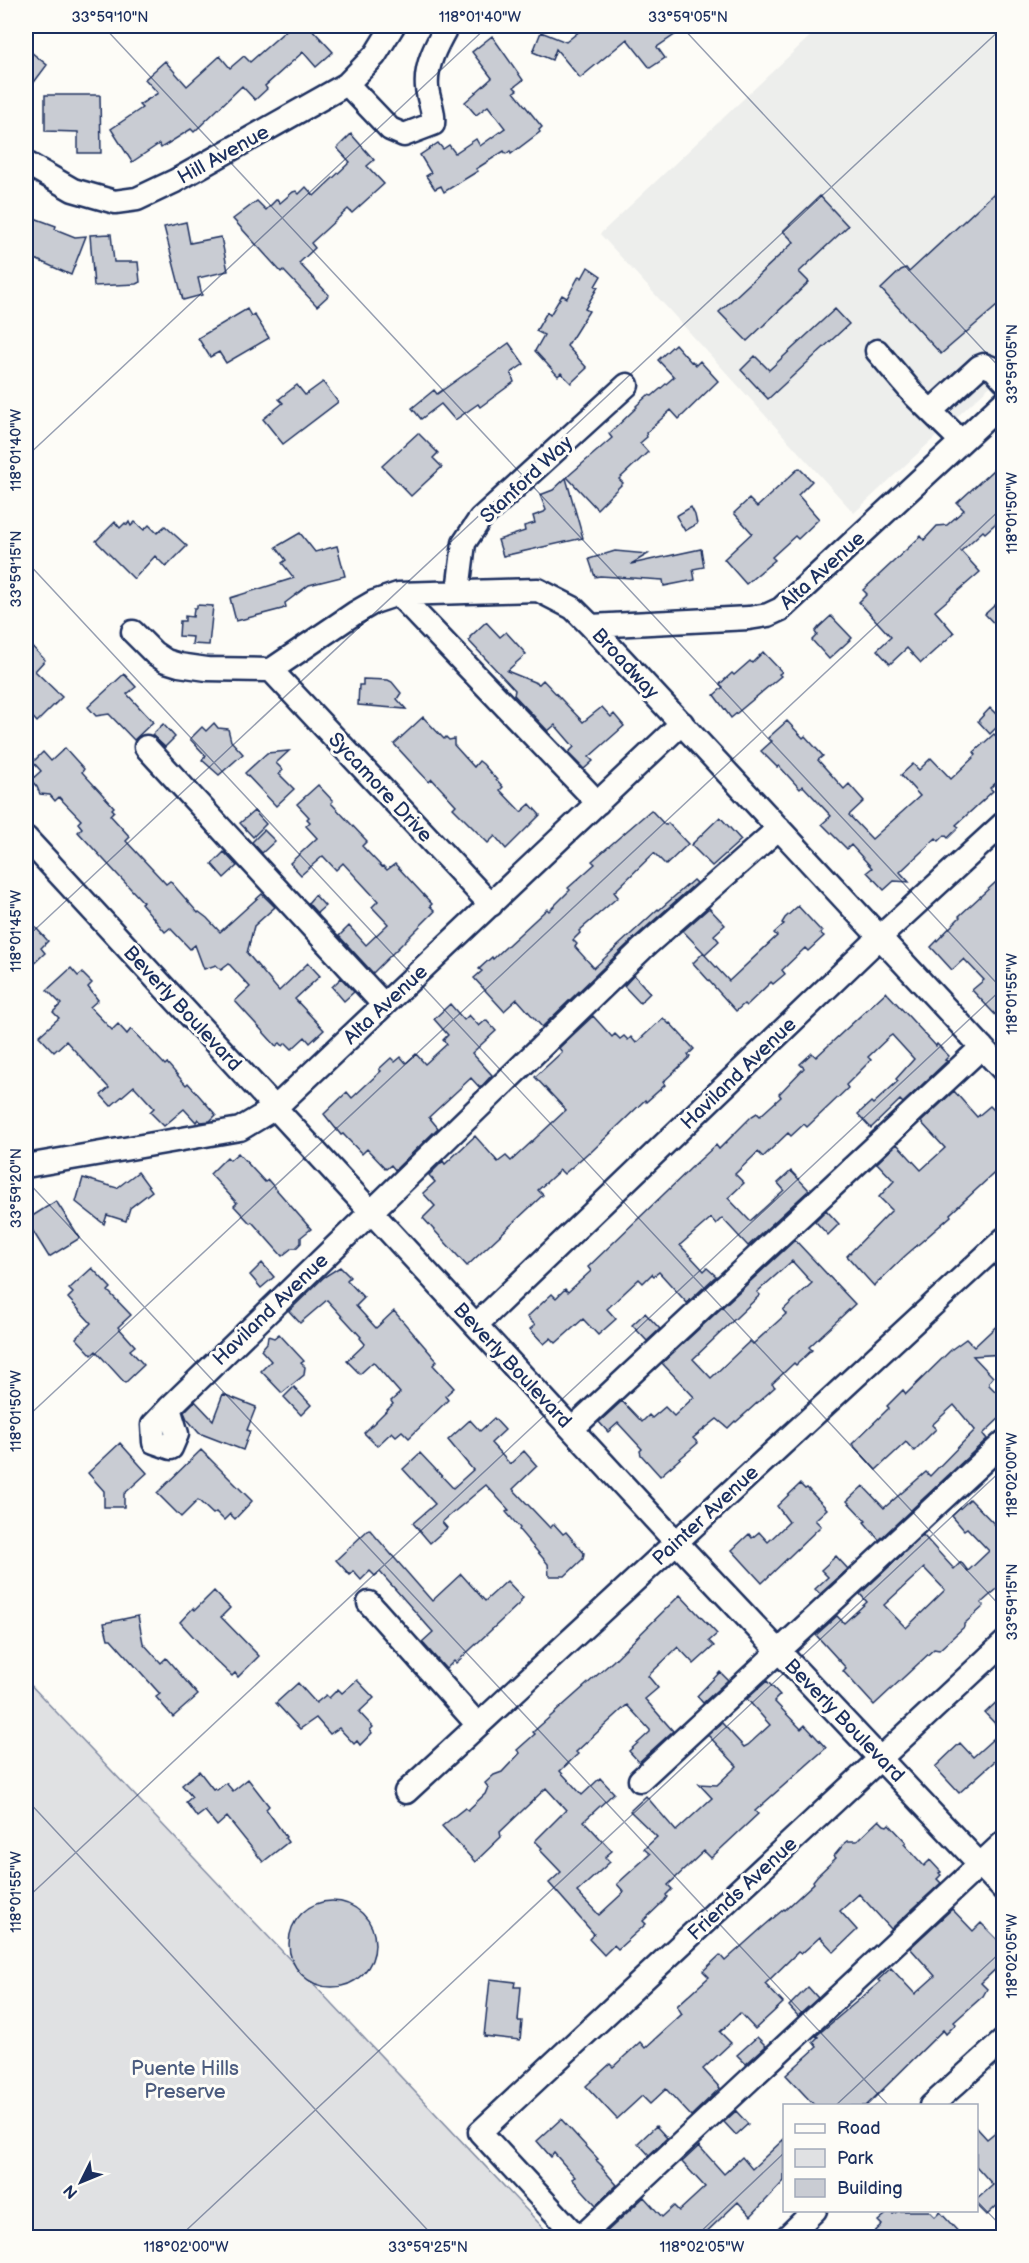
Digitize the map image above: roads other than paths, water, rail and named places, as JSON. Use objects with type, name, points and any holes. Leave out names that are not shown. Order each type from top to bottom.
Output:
[{"type":"street","name":"Hill Avenue","points":[[26,163],[73,190],[115,202],[137,199],[175,182],[347,84],[375,55],[393,26]]},
{"type":"street","points":[[347,84],[390,129],[404,135],[433,124],[435,116],[427,89],[427,71],[447,26]]},
{"type":"street","points":[[877,351],[961,441]]},
{"type":"street","points":[[931,411],[979,367],[984,365],[994,369],[1004,380]]},
{"type":"street","name":"Stanford Way","points":[[458,591],[464,543],[480,519],[627,385]]},
{"type":"street","name":"Alta Avenue","points":[[591,626],[749,618],[774,613],[1004,402]]},
{"type":"street","name":"Broadway","points":[[271,670],[355,613],[374,602],[398,594],[538,590],[573,608],[1004,1071]]},
{"type":"street","points":[[398,594],[598,803]]},
{"type":"street","points":[[132,632],[154,653],[178,665],[207,669],[271,670]]},
{"type":"street","name":"Sycamore Drive","points":[[271,670],[491,904]]},
{"type":"street","name":"Alta Avenue","points":[[26,1166],[240,1129],[275,1108],[682,723]]},
{"type":"street","points":[[146,747],[384,1005]]},
{"type":"street","name":"Haviland Avenue","points":[[476,1325],[880,937],[1004,824]]},
{"type":"street","name":"Haviland Avenue","points":[[169,1408],[642,949],[779,828]]},
{"type":"street","name":"Beverly Boulevard","points":[[26,838],[676,1542],[1004,1890]]},
{"type":"street","points":[[572,1429],[982,1047]]},
{"type":"street","name":"Painter Avenue","points":[[406,1792],[1004,1239]]},
{"type":"street","points":[[640,1780],[1004,1442]]},
{"type":"street","points":[[369,1603],[478,1725]]},
{"type":"street","name":"Friends Avenue","points":[[579,2238],[480,2132],[1004,1643]]},
{"type":"street","points":[[579,2238],[1004,1842]]},
{"type":"street","points":[[933,2104],[1004,2040]]},
{"type":"street","points":[[786,2238],[814,2212]]},
{"type":"park label","name":"Puente Hills Preserve","points":[[185,2080]]}]
